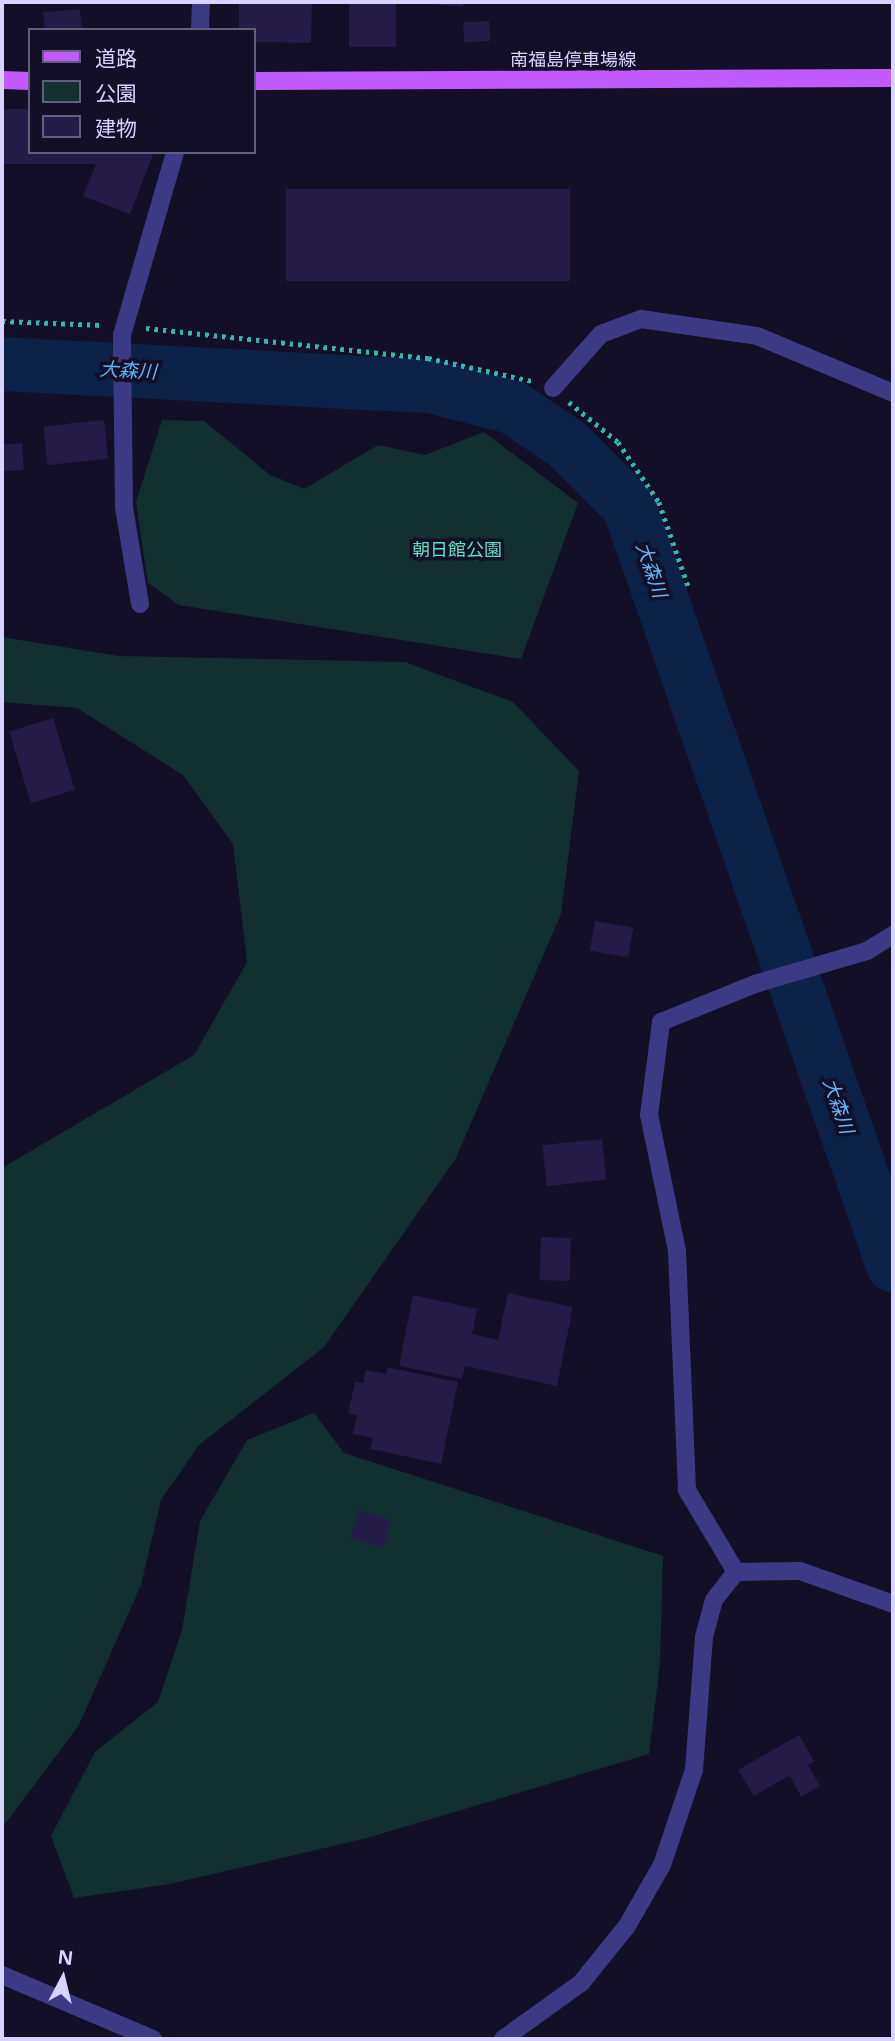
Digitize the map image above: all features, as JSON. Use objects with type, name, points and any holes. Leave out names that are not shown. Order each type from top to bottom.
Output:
[{"type":"main road","name":"南福島停車場線","points":[[256,81],[893,78]]},
{"type":"main road","points":[[2,80],[28,81]]},
{"type":"street","points":[[200,28],[201,2]]},
{"type":"street","points":[[140,604],[124,507],[121,408],[124,331],[174,154]]},
{"type":"street","points":[[553,388],[601,334],[641,319],[757,336],[893,393]]},
{"type":"street","points":[[736,1573],[687,1490],[677,1251],[649,1115],[661,1022],[755,984],[867,951],[893,935]]},
{"type":"street","points":[[503,2039],[581,1983],[627,1926],[662,1866],[694,1770],[704,1637],[714,1600],[736,1573],[800,1571],[893,1604]]},
{"type":"street","points":[[2,1975],[153,2039]]},
{"type":"path","points":[[2,321],[428,358],[553,388],[618,442],[639,472],[659,502],[689,588]]},
{"type":"green space","name":"朝日館公園","points":[[162,420],[204,421],[270,475],[304,489],[378,445],[425,455],[484,432],[578,503],[521,659],[179,605],[148,583],[136,502]]},
{"type":"green space","points":[[2,637],[119,656],[405,662],[513,702],[579,771],[561,914],[456,1158],[324,1347],[199,1445],[161,1500],[141,1585],[79,1725],[2,1828],[2,1168],[194,1055],[247,962],[233,844],[183,775],[77,708],[2,702]]},
{"type":"green space","points":[[314,1413],[344,1453],[663,1556],[660,1664],[649,1754],[367,1838],[170,1884],[74,1898],[51,1836],[95,1752],[158,1702],[182,1630],[200,1521],[247,1440]]},
{"type":"building","points":[[239,2],[312,2],[311,43],[256,42],[256,28],[239,28]]},
{"type":"building","points":[[349,2],[396,2],[396,47],[349,47]]},
{"type":"building","points":[[415,2],[463,2],[463,7]]},
{"type":"building","points":[[80,9],[82,28],[45,28],[43,12]]},
{"type":"building","points":[[489,21],[490,41],[464,42],[463,22]]},
{"type":"building","points":[[2,109],[28,109],[28,154],[153,154],[130,214],[83,196],[96,164],[2,164]]},
{"type":"building","points":[[286,189],[570,189],[570,281],[286,281]]},
{"type":"building","points":[[104,420],[108,459],[47,465],[43,426]]},
{"type":"building","points":[[22,443],[24,470],[4,471],[2,444]]},
{"type":"building","points":[[53,718],[75,790],[31,803],[9,731]]},
{"type":"building","points":[[595,921],[633,928],[628,957],[590,951]]},
{"type":"building","points":[[602,1139],[606,1180],[547,1186],[542,1145]]},
{"type":"building","points":[[541,1237],[571,1238],[569,1281],[539,1280]]},
{"type":"building","points":[[508,1293],[573,1307],[557,1386],[465,1366],[462,1379],[399,1366],[413,1295],[477,1309],[472,1334],[498,1340]]},
{"type":"building","points":[[387,1367],[458,1382],[441,1464],[370,1449],[373,1438],[353,1434],[357,1415],[348,1414],[355,1382],[363,1383],[366,1370],[386,1374]]},
{"type":"building","points":[[359,1510],[392,1520],[383,1548],[351,1538]]},
{"type":"building","points":[[799,1735],[814,1761],[808,1765],[820,1786],[801,1797],[790,1775],[754,1796],[738,1770]]},
{"type":"waterway","name":"大森川","points":[[2,364],[434,387],[512,407],[567,444],[629,506],[893,1265]]}]
